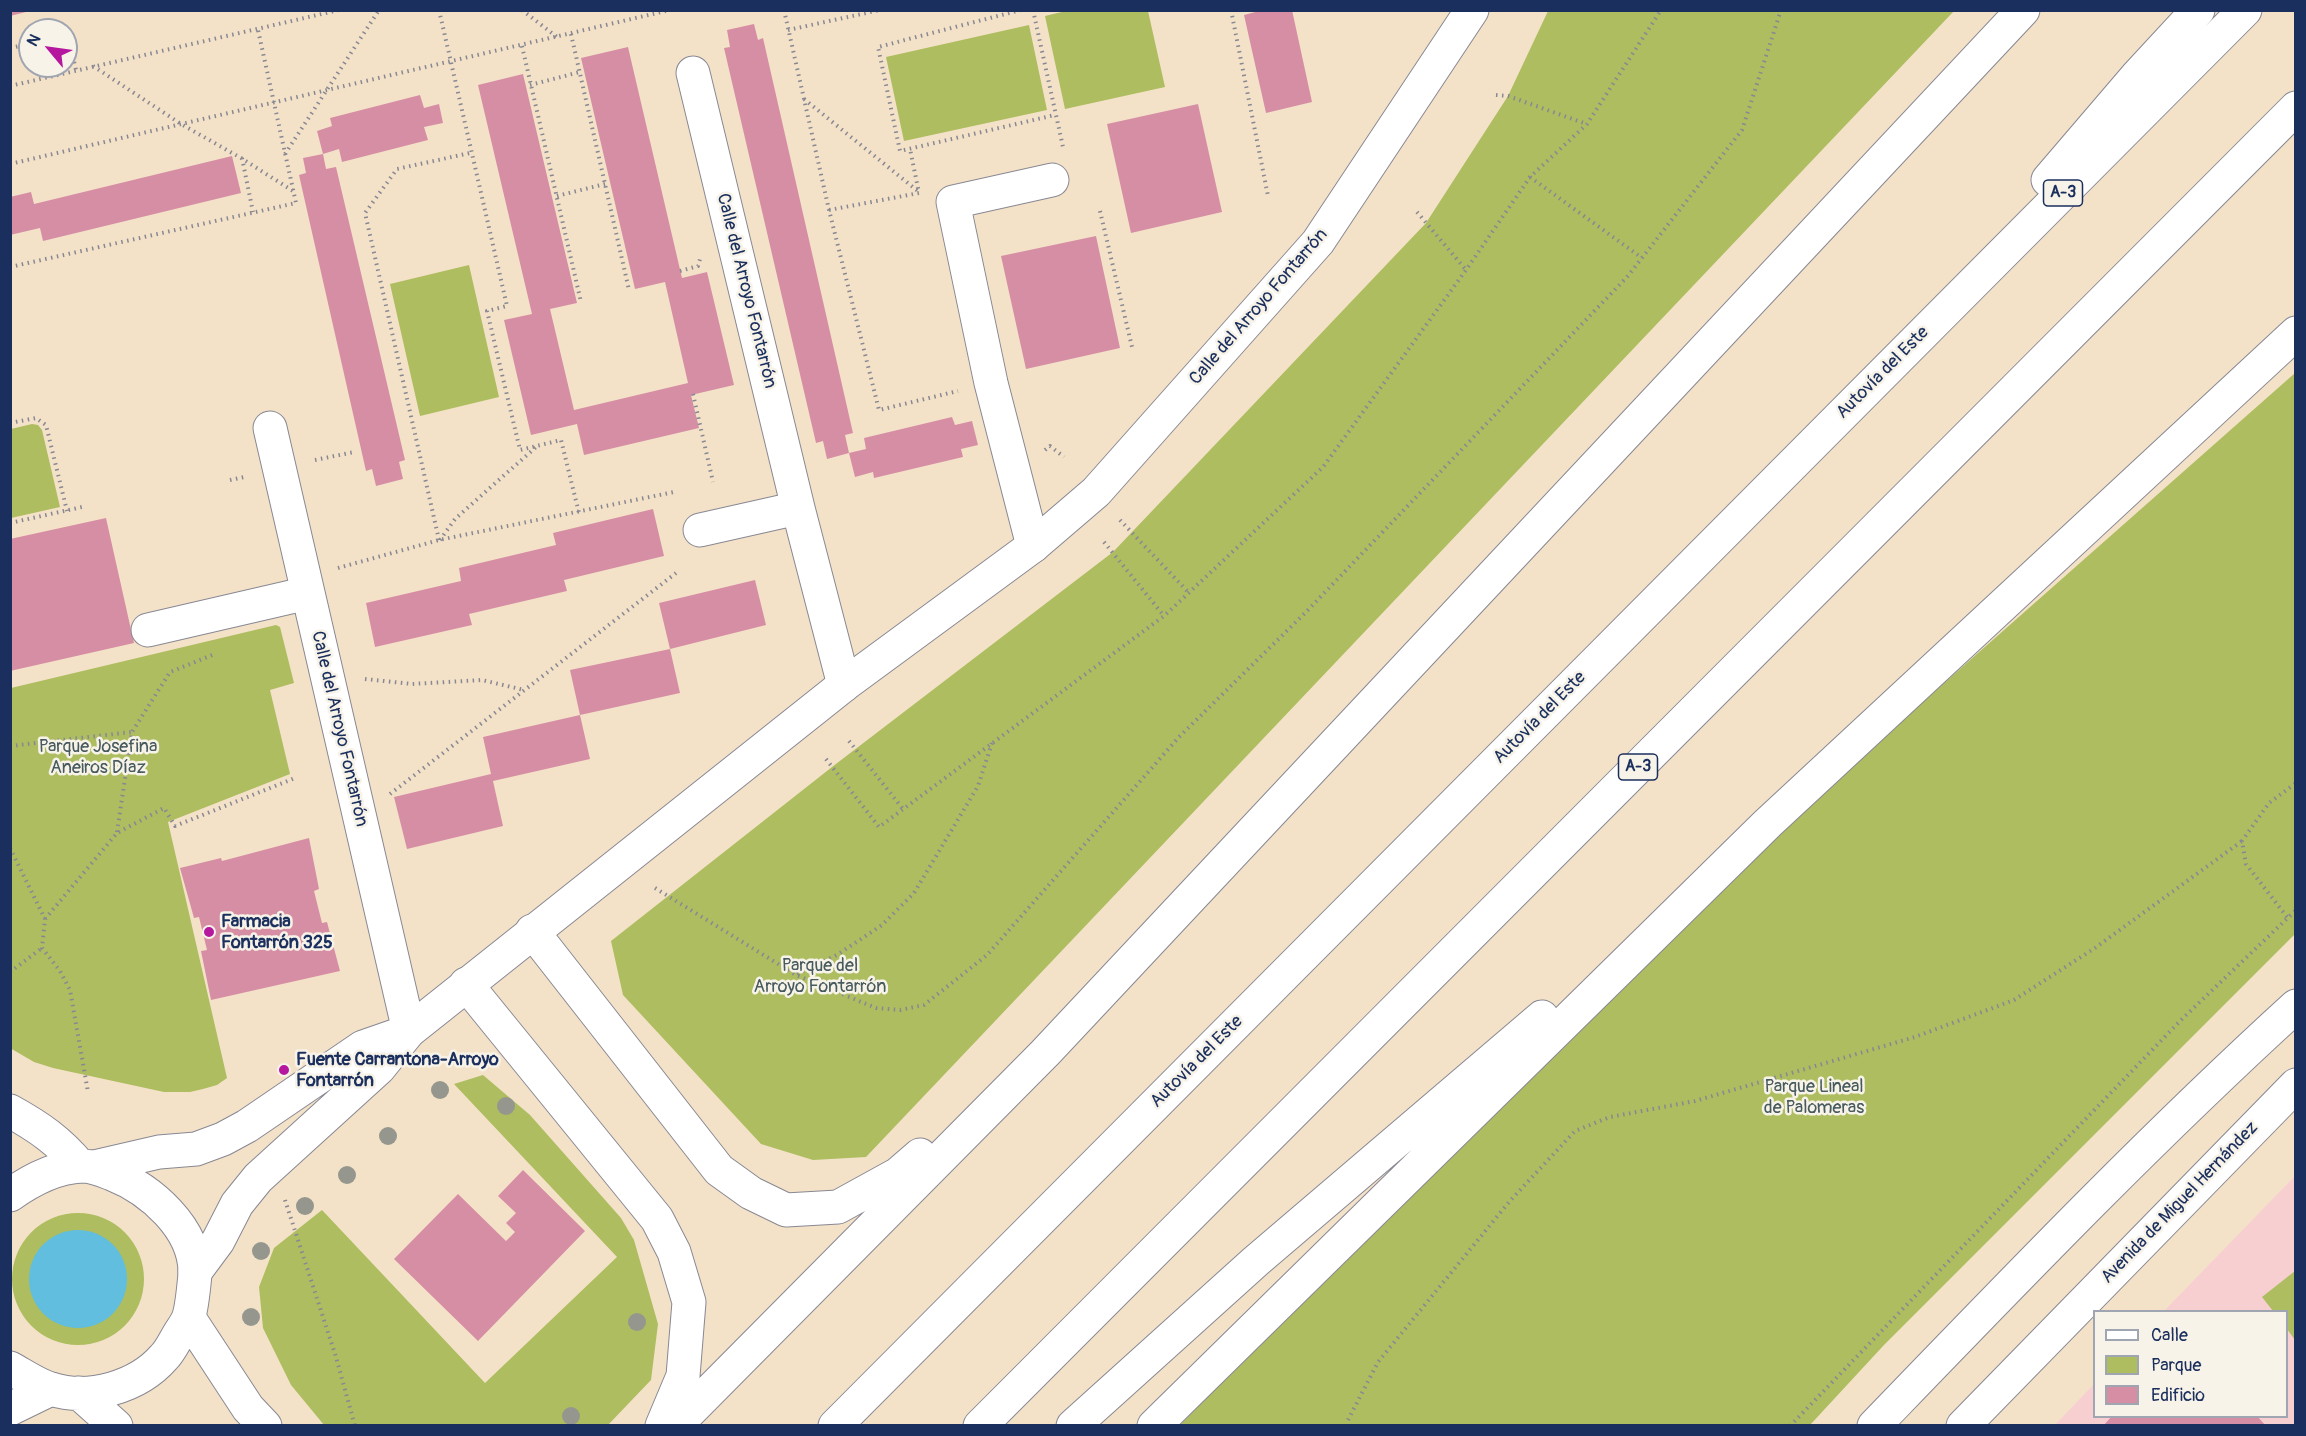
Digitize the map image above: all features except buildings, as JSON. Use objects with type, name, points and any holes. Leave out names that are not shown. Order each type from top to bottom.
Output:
[{"type":"main road","name":"Calle del Arroyo Fontarrón","points":[[195,1272],[218,1241],[237,1204],[258,1178],[379,1068],[408,1031],[844,685],[1033,546],[1096,492],[1318,242],[1472,10]]},
{"type":"main road","points":[[675,1425],[1045,1053],[2023,10]]},
{"type":"main road","points":[[1881,375],[2137,76],[2198,10]]},
{"type":"main road","name":"Autovía del Este","points":[[835,1425],[2245,10]]},
{"type":"main road","name":"Calle del Arroyo Fontarrón","points":[[693,74],[798,508],[844,685]]},
{"type":"main road","name":"A-3","points":[[980,1425],[2295,108]]},
{"type":"main road","points":[[1033,546],[991,383],[953,202],[1052,180]]},
{"type":"main road","points":[[1154,1425],[1768,823],[2295,333]]},
{"type":"main road","name":"Calle del Arroyo Fontarrón","points":[[270,428],[408,1031]]},
{"type":"main road","points":[[700,530],[798,508]]},
{"type":"main road","points":[[148,630],[308,593]]},
{"type":"main road","points":[[1073,1425],[1256,1261],[1768,823]]},
{"type":"main road","points":[[532,931],[719,1170],[751,1193],[786,1210],[838,1207],[898,1174],[1045,1053]]},
{"type":"main road","points":[[466,984],[657,1219],[674,1252],[689,1302],[683,1376],[662,1425]]},
{"type":"main road","points":[[1874,1425],[2090,1203],[2214,1081],[2295,1006]]},
{"type":"main road","name":"Calle del Arroyo Fontarrón","points":[[10,1195],[26,1184],[54,1171],[159,1152],[196,1149],[223,1139],[257,1119],[363,1047],[408,1031]]},
{"type":"main road","name":"Avenida de Miguel Hernández","points":[[1963,1425],[2295,1084]]},
{"type":"main road","points":[[10,1111],[40,1128],[87,1166],[132,1182],[153,1196],[174,1221],[189,1245],[195,1272],[189,1318],[164,1358],[137,1379],[104,1391],[65,1391],[10,1409]]},
{"type":"main road","points":[[1897,1425],[2090,1203]]},
{"type":"main road","points":[[189,1318],[248,1408],[265,1425]]},
{"type":"main road","points":[[10,1368],[65,1391],[116,1425]]},
{"type":"path","points":[[78,70],[339,10]]},
{"type":"path","points":[[285,154],[379,10]]},
{"type":"path","points":[[439,10],[470,153],[507,306],[487,311],[520,450],[561,440],[579,513]]},
{"type":"path","points":[[522,10],[557,37]]},
{"type":"path","points":[[638,10],[640,18]]},
{"type":"path","points":[[10,164],[670,10]]},
{"type":"path","points":[[784,10],[829,210],[879,410],[963,390]]},
{"type":"path","points":[[788,30],[880,10]]},
{"type":"path","points":[[1021,10],[878,47],[900,151],[1055,115]]},
{"type":"path","points":[[1033,10],[1063,148]]},
{"type":"path","points":[[1231,10],[1268,196]]},
{"type":"path","points":[[826,759],[879,827],[1164,616],[1323,467],[1466,270],[1530,177],[1587,124],[1659,16],[1660,10]]},
{"type":"path","points":[[656,888],[796,975],[876,1008],[900,1010],[924,1005],[987,955],[1179,737],[1306,612],[1619,285],[1742,130],[1781,10]]},
{"type":"path","points":[[10,267],[296,203],[258,30]]},
{"type":"path","points":[[571,33],[629,290]]},
{"type":"path","points":[[522,45],[581,302]]},
{"type":"path","points":[[92,66],[181,124],[293,191]]},
{"type":"path","points":[[531,85],[580,72]]},
{"type":"path","points":[[10,86],[43,78]]},
{"type":"path","points":[[1496,95],[1508,96],[1587,124]]},
{"type":"path","points":[[804,99],[919,193]]},
{"type":"path","points":[[910,149],[919,193]]},
{"type":"path","points":[[439,540],[365,213],[397,169],[470,153]]},
{"type":"path","points":[[241,158],[253,212]]},
{"type":"path","points":[[1530,177],[1642,258]]},
{"type":"path","points":[[557,196],[605,184]]},
{"type":"path","points":[[829,210],[919,193]]},
{"type":"path","points":[[1100,211],[1132,347]]},
{"type":"path","points":[[1417,212],[1466,270]]},
{"type":"path","points":[[680,271],[698,266]]},
{"type":"path","points":[[693,394],[713,482]]},
{"type":"path","points":[[10,423],[36,418],[46,425],[67,511]]},
{"type":"path","points":[[439,540],[455,519],[537,446]]},
{"type":"path","points":[[1050,446],[1064,457]]},
{"type":"path","points":[[310,461],[354,452]]},
{"type":"path","points":[[336,569],[439,540],[674,492]]},
{"type":"path","points":[[10,523],[82,507]]},
{"type":"path","points":[[1124,525],[1189,592]]},
{"type":"path","points":[[1104,542],[1164,616]]},
{"type":"path","points":[[389,794],[676,573]]},
{"type":"path","points":[[117,833],[132,732],[170,672],[221,652]]},
{"type":"path","points":[[364,679],[412,684],[482,680],[525,690]]},
{"type":"path","points":[[10,746],[132,732]]},
{"type":"path","points":[[849,741],[903,809]]},
{"type":"path","points":[[796,975],[837,955],[882,925],[914,893],[978,786],[993,742]]},
{"type":"path","points":[[45,919],[117,833],[164,808],[175,826],[296,778]]},
{"type":"path","points":[[1348,1425],[1348,1420],[1378,1362],[1509,1202],[1575,1131],[1610,1117],[1695,1101],[1915,1037],[2014,1000],[2095,948],[2242,841],[2269,803],[2295,783]]},
{"type":"path","points":[[2242,841],[2246,864],[2287,917]]},
{"type":"path","points":[[10,848],[45,919],[42,948],[60,971],[70,990],[88,1092]]},
{"type":"path","points":[[1790,1425],[2181,1020],[2295,910]]},
{"type":"path","points":[[10,972],[42,948]]},
{"type":"path","points":[[284,1196],[336,1357],[355,1425]]},
{"type":"shaded area","points":[[2295,1176],[2295,1425],[2054,1426],[2093,1385],[2093,1418],[2288,1418],[2288,1310],[2165,1310]]},
{"type":"green space","points":[[1070,10],[1148,11],[1165,87],[1065,109],[1045,16]]},
{"type":"green space","name":"Parque del Arroyo Fontarrón","points":[[1548,11],[1954,11],[866,1157],[813,1160],[761,1144],[623,995],[611,941],[832,767],[1113,552],[1426,223],[1508,96]]},
{"type":"green space","points":[[1029,25],[1047,110],[904,141],[886,57]]},
{"type":"green space","points":[[469,265],[499,397],[420,416],[390,284]]},
{"type":"green space","name":"Parque Lineal de Palomeras","points":[[2295,373],[2295,934],[1884,1345],[1810,1425],[1179,1426],[1652,941]]},
{"type":"green space","points":[[32,424],[38,425],[42,430],[60,507],[11,518],[11,429]]},
{"type":"green space","name":"Parque Josefina Aneiros Díaz","points":[[276,625],[280,627],[294,683],[270,690],[290,774],[168,822],[227,1078],[217,1085],[190,1092],[164,1092],[53,1068],[34,1062],[10,1048],[11,688]]},
{"type":"green space","points":[[483,1075],[530,1115],[621,1218],[634,1240],[658,1324],[651,1380],[608,1425],[324,1425],[291,1385],[263,1328],[259,1287],[274,1248],[322,1210],[485,1383],[617,1257],[454,1084]]},
{"type":"green space","points":[[78,1213],[103,1218],[125,1232],[139,1254],[144,1279],[139,1304],[125,1326],[103,1340],[78,1345],[53,1340],[31,1326],[17,1304],[12,1279],[17,1254],[31,1232],[53,1218]]},
{"type":"green space","points":[[2295,1271],[2295,1340],[2288,1330],[2288,1310],[2272,1310],[2262,1297]]},
{"type":"water","points":[[78,1230],[97,1233],[113,1244],[124,1260],[127,1279],[124,1298],[113,1314],[97,1325],[78,1328],[59,1325],[43,1314],[32,1298],[29,1279],[32,1260],[43,1244],[59,1233]]},
{"type":"place","name":"Farmacia Fontarrón 325","points":[[209,932]]},
{"type":"place","name":"Fuente Carrantona-Arroyo Fontarrón","points":[[284,1070]]}]
